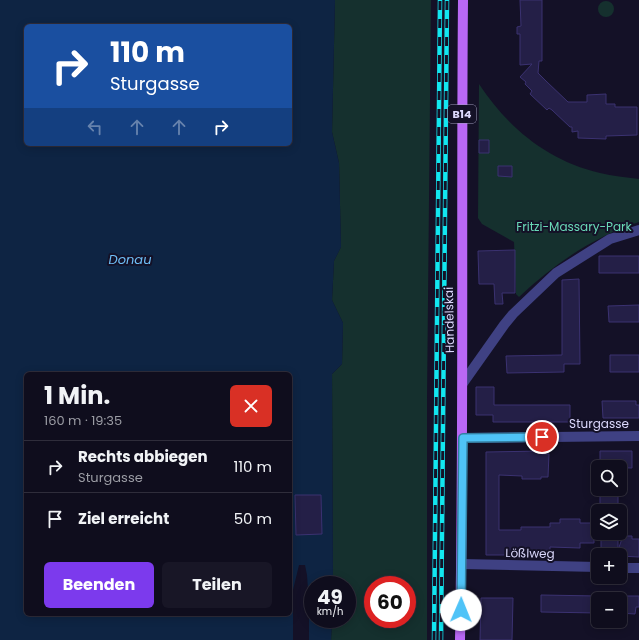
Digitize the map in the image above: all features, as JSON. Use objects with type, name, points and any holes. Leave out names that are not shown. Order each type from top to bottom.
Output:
[{"type":"main road","name":"Handelskai","points":[[460,640],[463,438],[461,229],[463,0]]},
{"type":"street","points":[[463,383],[509,319],[556,273],[610,239],[639,230]]},
{"type":"street","name":"Sturgasse","points":[[463,438],[639,436]]},
{"type":"street","name":"Lößlweg","points":[[462,564],[591,567]]},
{"type":"street","points":[[627,568],[639,568]]},
{"type":"green space","points":[[335,0],[431,0],[427,400],[427,640],[331,640],[332,628],[356,628],[356,576],[333,576],[332,374],[342,364],[343,323],[332,300],[334,261],[341,247],[339,163],[332,132]]},
{"type":"green space","points":[[603,1],[609,1],[614,6],[612,15],[609,17],[603,17],[598,12],[598,6]]},
{"type":"green space","name":"Fritzi-Massary-Park","points":[[479,84],[490,100],[516,128],[547,151],[581,168],[605,174],[639,179],[639,222],[606,235],[575,253],[546,273],[519,297],[516,294],[514,242],[482,224],[478,218]]},
{"type":"water","name":"Donau","points":[[0,0],[335,0],[332,132],[339,163],[341,247],[334,261],[332,300],[343,323],[342,364],[332,374],[333,576],[304,576],[304,628],[332,628],[331,640],[0,640]]},
{"type":"pier","points":[[299,565],[305,565],[307,576],[304,576],[304,628],[309,628],[309,640],[293,640],[293,590]]},
{"type":"building","points":[[520,0],[542,0],[542,61],[539,61],[538,73],[568,102],[587,102],[587,95],[606,94],[606,104],[615,104],[615,107],[637,107],[637,135],[606,136],[606,139],[578,138],[578,131],[572,132],[572,127],[570,127],[552,110],[549,108],[547,110],[530,94],[532,91],[525,84],[526,82],[520,77],[532,64],[520,65],[520,34],[517,34],[517,27],[521,26]]},
{"type":"building","points":[[479,140],[489,140],[489,153],[479,153]]},
{"type":"building","points":[[498,166],[512,166],[512,177],[498,176]]},
{"type":"building","points":[[515,250],[515,293],[502,293],[503,304],[495,304],[494,284],[479,284],[478,251]]},
{"type":"building","points":[[599,256],[639,256],[639,273],[599,273]]},
{"type":"building","points":[[579,279],[580,364],[564,364],[564,372],[507,373],[506,356],[562,355],[562,280]]},
{"type":"building","points":[[639,305],[639,322],[609,322],[608,306]]},
{"type":"building","points":[[610,355],[639,355],[639,372],[610,372]]},
{"type":"building","points":[[476,387],[494,387],[494,405],[570,405],[570,422],[493,422],[493,415],[476,415]]},
{"type":"building","points":[[602,401],[636,401],[636,405],[639,405],[639,418],[603,418]]},
{"type":"building","points":[[542,451],[542,454],[549,454],[548,477],[541,477],[541,479],[522,479],[522,476],[499,475],[499,530],[521,530],[521,527],[550,527],[550,523],[560,523],[560,519],[580,519],[580,523],[591,523],[591,540],[594,540],[594,543],[580,543],[580,548],[550,547],[550,551],[541,551],[541,555],[486,555],[486,452]]},
{"type":"building","points":[[600,451],[632,451],[632,468],[627,468],[627,460],[600,460]]},
{"type":"building","points":[[295,495],[321,495],[322,534],[296,535]]},
{"type":"building","points":[[600,496],[618,496],[618,504],[600,504]]},
{"type":"building","points":[[627,536],[632,536],[632,539],[639,539],[639,557],[627,556],[627,548],[619,548],[622,540],[627,540]]},
{"type":"building","points":[[601,540],[618,540],[618,548],[601,548]]},
{"type":"building","points":[[541,595],[591,596],[591,613],[541,612]]},
{"type":"building","points":[[627,596],[639,596],[639,607],[636,607],[635,614],[627,613]]},
{"type":"building","points":[[481,598],[513,598],[512,640],[480,640]]},
{"type":"railway","points":[[434,640],[440,0]]},
{"type":"railway","points":[[441,640],[447,0]]},
{"type":"route","points":[[461,610],[463,438],[542,437]]}]
